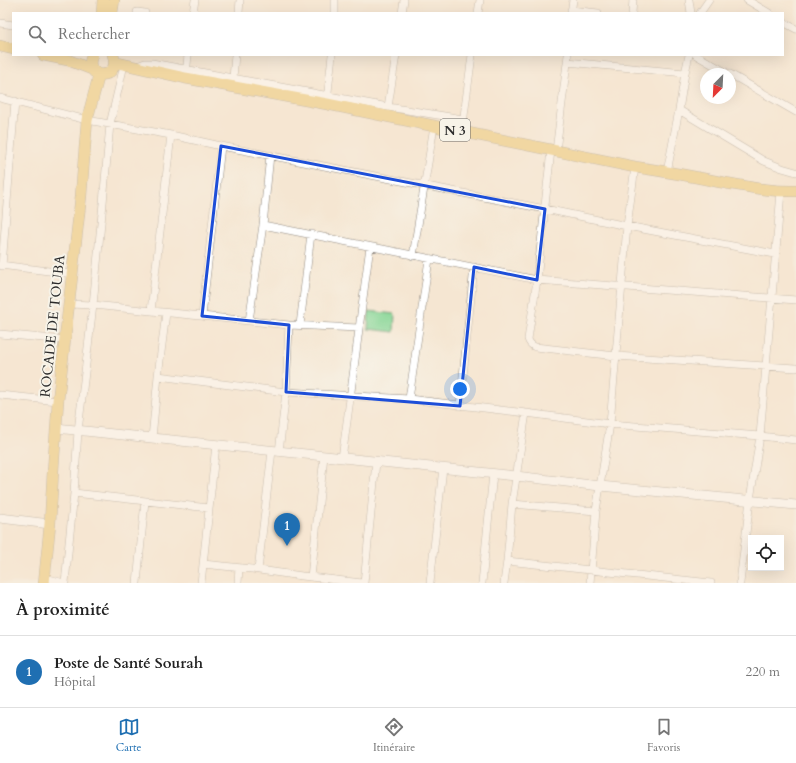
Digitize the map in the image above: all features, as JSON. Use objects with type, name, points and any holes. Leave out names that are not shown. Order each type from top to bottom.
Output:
[{"type":"main road","points":[[102,12],[103,0]]},
{"type":"main road","points":[[112,12],[114,0]]},
{"type":"main road","points":[[0,38],[12,41]]},
{"type":"main road","points":[[0,46],[12,49]]},
{"type":"main road","points":[[48,56],[68,60],[103,75],[121,62]]},
{"type":"main road","name":"ROCADE DE TOUBA","points":[[44,581],[50,524],[58,401],[73,274],[87,120],[95,72],[90,61],[92,56]]},
{"type":"main road","name":"N 3","points":[[121,62],[327,100],[434,126],[635,167],[747,187],[781,192],[796,192]]},
{"type":"street","points":[[193,12],[195,0]]},
{"type":"street","points":[[239,12],[240,0]]},
{"type":"street","points":[[334,12],[335,0]]},
{"type":"street","points":[[402,12],[404,0]]},
{"type":"street","points":[[478,12],[480,0]]},
{"type":"street","points":[[571,12],[573,0]]},
{"type":"street","points":[[632,12],[633,0]]},
{"type":"street","points":[[689,0],[690,12]]},
{"type":"street","points":[[701,12],[709,0]]},
{"type":"street","points":[[747,0],[767,12]]},
{"type":"street","points":[[0,23],[12,25]]},
{"type":"street","points":[[784,23],[796,29]]},
{"type":"street","points":[[188,56],[186,74],[233,78],[327,100],[388,107],[463,119]]},
{"type":"street","points":[[233,78],[235,56]]},
{"type":"street","points":[[327,100],[332,56]]},
{"type":"street","points":[[388,107],[396,56]]},
{"type":"street","points":[[462,131],[472,56]]},
{"type":"street","points":[[667,172],[689,56]]},
{"type":"street","points":[[698,56],[719,68]]},
{"type":"street","points":[[685,73],[567,58],[545,208],[537,280],[528,339],[529,343],[535,347],[616,356],[796,368]]},
{"type":"street","points":[[44,581],[64,583],[74,493],[78,431],[93,305],[110,124],[121,62]]},
{"type":"street","points":[[736,77],[796,112]]},
{"type":"street","points":[[0,98],[87,120],[171,135],[775,254]]},
{"type":"street","points":[[15,101],[1,266],[73,274]]},
{"type":"street","points":[[679,110],[764,161],[796,172]]},
{"type":"street","points":[[413,256],[434,126]]},
{"type":"street","points":[[151,311],[171,135]]},
{"type":"street","points":[[202,316],[221,146]]},
{"type":"street","points":[[249,321],[263,225],[270,155]]},
{"type":"street","points":[[590,583],[596,511],[610,424],[627,226],[635,167]]},
{"type":"street","points":[[740,583],[750,500],[760,436],[781,192]]},
{"type":"street","points":[[263,225],[537,280],[796,300]]},
{"type":"street","points":[[300,325],[311,234]]},
{"type":"street","points":[[342,458],[370,247]]},
{"type":"street","points":[[409,399],[429,259]]},
{"type":"street","points":[[460,406],[474,267]]},
{"type":"street","points":[[69,304],[93,305],[289,325],[359,328]]},
{"type":"street","points":[[152,438],[166,313]]},
{"type":"street","points":[[258,570],[286,392],[289,325]]},
{"type":"street","points":[[0,334],[66,340]]},
{"type":"street","points":[[158,376],[286,392],[409,399],[610,424],[796,440]]},
{"type":"street","points":[[0,395],[58,401]]},
{"type":"street","points":[[504,583],[512,504],[526,413]]},
{"type":"street","points":[[56,428],[600,486],[796,505]]},
{"type":"street","points":[[201,583],[216,445]]},
{"type":"street","points":[[311,577],[324,456]]},
{"type":"street","points":[[203,564],[258,570],[302,580],[311,577],[363,583],[376,462]]},
{"type":"street","points":[[430,583],[442,468]]},
{"type":"street","points":[[482,583],[493,474]]},
{"type":"street","points":[[74,493],[209,508]]},
{"type":"street","points":[[137,583],[145,502]]},
{"type":"street","points":[[512,504],[596,511]]},
{"type":"street","points":[[0,518],[50,524]]},
{"type":"street","points":[[507,561],[711,583]]},
{"type":"street","points":[[238,583],[239,568]]},
{"type":"highlighted area","points":[[221,146],[545,209],[537,280],[474,267],[460,406],[286,392],[289,325],[202,316]]},
{"type":"green space","points":[[369,311],[395,314],[394,332],[368,329]]},
{"type":"place","name":"Poste de Santé Sourah","points":[[287,546]]}]
